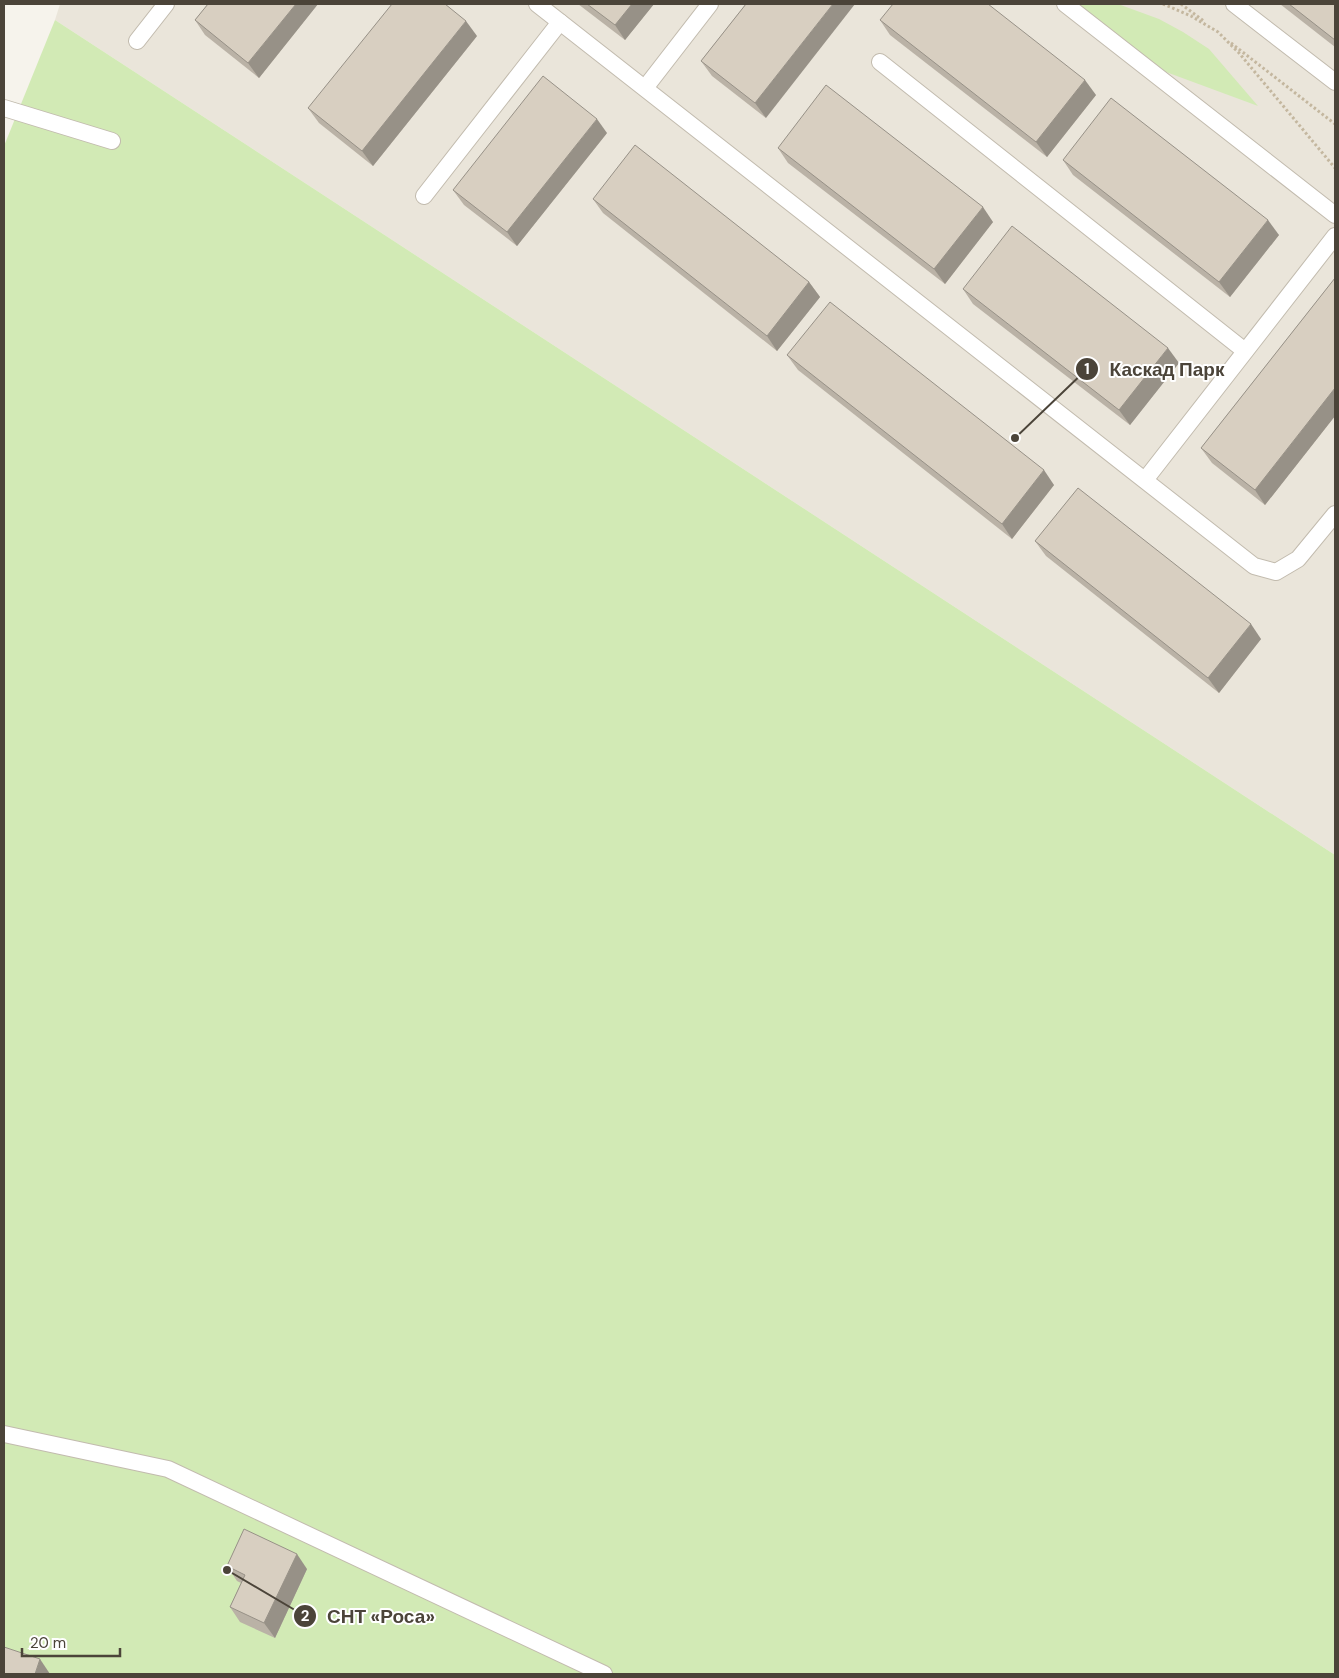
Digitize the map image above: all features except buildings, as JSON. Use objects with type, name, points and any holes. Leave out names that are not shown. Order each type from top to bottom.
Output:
[{"type":"lane","points":[[137,41],[166,4]]},
{"type":"lane","points":[[538,4],[1254,566],[1276,572],[1298,560],[1335,514]]},
{"type":"lane","points":[[645,88],[710,4]]},
{"type":"lane","points":[[1065,4],[1335,215]]},
{"type":"lane","points":[[1234,4],[1335,82]]},
{"type":"lane","points":[[424,196],[560,22]]},
{"type":"lane","points":[[880,62],[1245,351]]},
{"type":"lane","points":[[4,108],[112,141]]},
{"type":"lane","points":[[1145,480],[1335,236]]},
{"type":"lane","points":[[4,1434],[168,1469],[604,1674]]},
{"type":"path","points":[[1163,4],[1191,16],[1218,32],[1239,53],[1335,168]]},
{"type":"path","points":[[1181,4],[1335,124]]},
{"type":"shaded area","points":[[60,4],[1335,4],[1335,855],[55,20]]},
{"type":"green space","points":[[1075,4],[1118,4],[1159,19],[1183,32],[1209,49],[1258,106],[1166,72]]},
{"type":"green space","points":[[55,20],[1335,855],[1335,1674],[4,1674],[4,146]]},
{"type":"place","name":"Каскад Парк","points":[[1015,438]]},
{"type":"place","name":"СНТ «Роса»","points":[[227,1570]]}]
